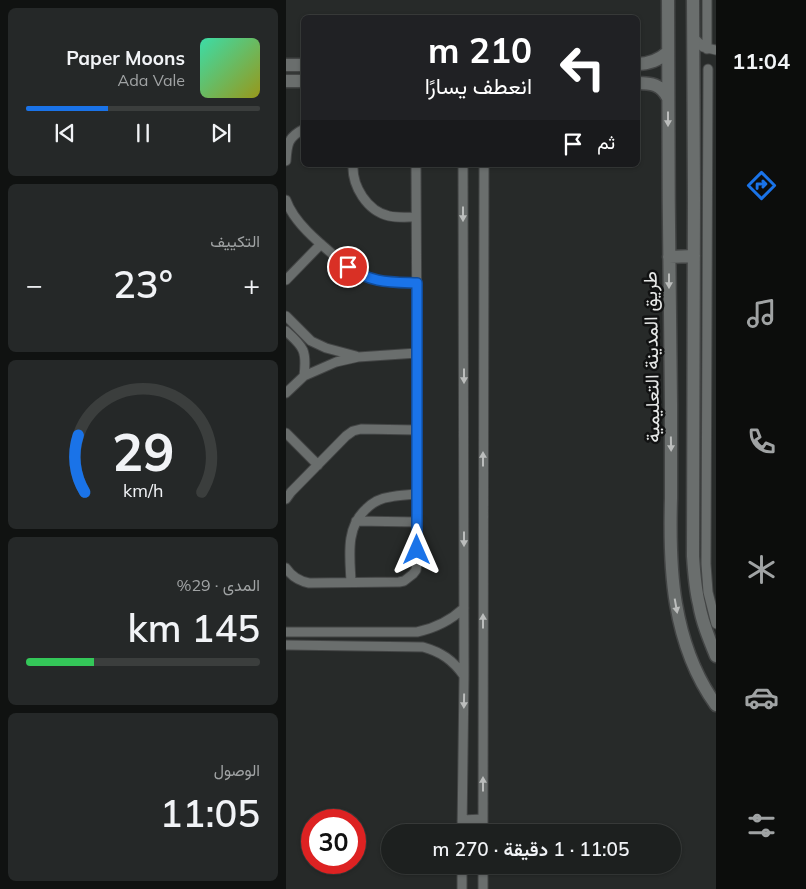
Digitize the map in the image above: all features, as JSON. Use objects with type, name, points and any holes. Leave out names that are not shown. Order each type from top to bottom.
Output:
[{"type":"street","name":"طريق المدينة التعليمية","points":[[668,0],[670,542],[673,581],[683,636],[706,690],[716,705]]},
{"type":"street","points":[[693,0],[693,556],[698,603],[716,656]]},
{"type":"street","points":[[693,37],[699,44],[711,49],[707,0]]},
{"type":"street","points":[[640,64],[658,60],[668,52]]},
{"type":"street","points":[[286,65],[301,65]]},
{"type":"street","points":[[693,74],[700,70],[712,69],[706,564],[708,592],[716,624]]},
{"type":"street","points":[[286,80],[301,81]]},
{"type":"street","points":[[640,83],[649,83],[657,86],[664,91],[668,98]]},
{"type":"street","points":[[286,161],[287,146],[296,133],[301,130]]},
{"type":"street","points":[[354,167],[354,178],[360,192],[373,208],[388,216],[416,217]]},
{"type":"street","points":[[286,568],[295,579],[309,583],[399,582],[409,578],[416,570],[416,167]]},
{"type":"street","points":[[462,824],[464,676],[463,167]]},
{"type":"street","points":[[483,824],[484,167]]},
{"type":"street","points":[[286,200],[298,222],[321,244],[357,273],[367,278],[388,282],[417,283]]},
{"type":"street","points":[[286,280],[321,244]]},
{"type":"street","points":[[668,257],[694,256]]},
{"type":"street","points":[[286,316],[311,341],[358,357]]},
{"type":"street","points":[[286,331],[304,349],[304,376]]},
{"type":"street","points":[[286,394],[304,376],[336,362],[358,357],[417,353]]},
{"type":"street","points":[[286,500],[291,492],[318,464],[353,431],[361,429],[417,430]]},
{"type":"street","points":[[286,433],[318,464]]},
{"type":"street","points":[[350,582],[350,538],[352,529],[362,512],[379,500],[417,494]]},
{"type":"street","points":[[356,521],[417,522]]},
{"type":"street","points":[[286,632],[417,632],[430,630],[442,624],[464,608]]},
{"type":"street","points":[[286,646],[423,647],[446,657],[458,667],[464,676]]},
{"type":"street","points":[[462,820],[483,819]]},
{"type":"street","points":[[462,874],[462,889]]},
{"type":"street","points":[[483,874],[483,889]]},
{"type":"route","points":[[348,267],[367,278],[377,281],[417,283],[417,550]]}]
